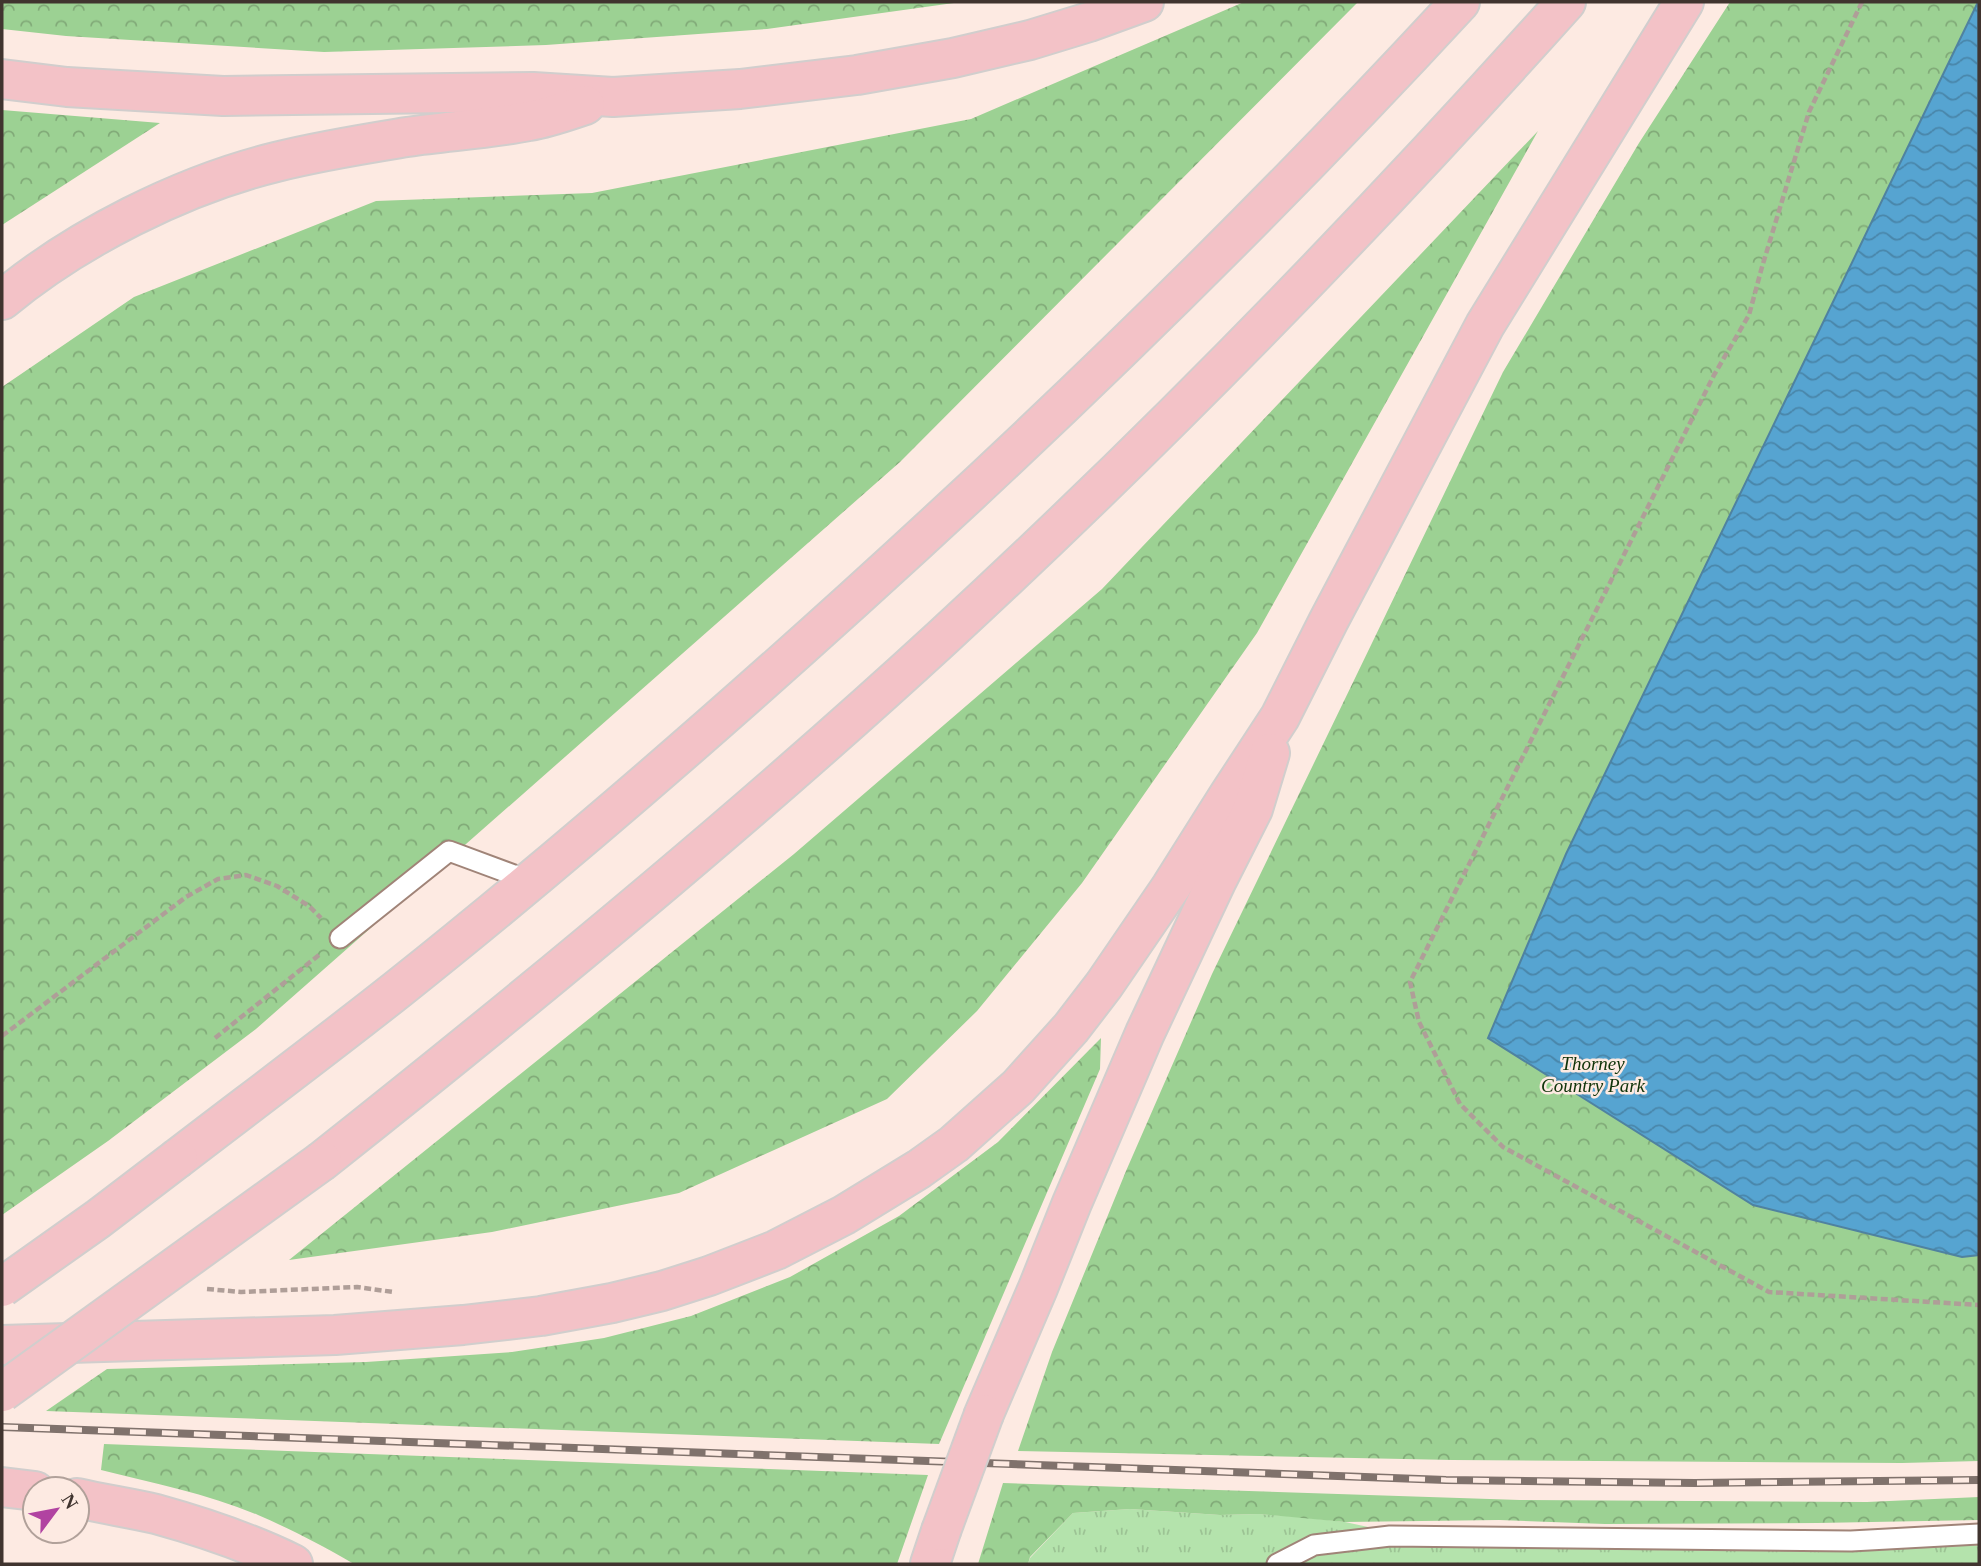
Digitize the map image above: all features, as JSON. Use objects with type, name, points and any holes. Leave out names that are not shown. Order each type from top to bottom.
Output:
[{"type":"highway","points":[[2,79],[223,96],[533,92],[613,97],[766,86],[857,75],[953,58],[1042,36],[1144,2]]},
{"type":"highway","points":[[2,1287],[98,1219],[398,989],[530,881],[787,660],[1032,435],[1197,275],[1460,2]]},
{"type":"highway","points":[[2,1392],[322,1161],[570,960],[857,714],[953,627],[1125,463],[1257,332],[1397,187],[1566,2]]},
{"type":"highway","points":[[2,1345],[335,1335],[541,1317],[612,1303],[662,1291],[747,1262],[804,1237],[844,1216],[954,1144],[1047,1057],[1111,975],[1280,717],[1485,325],[1684,2]]},
{"type":"highway","points":[[2,300],[63,255],[116,225],[223,177],[275,162],[342,149],[530,121],[613,97]]},
{"type":"highway","points":[[935,1548],[984,1414],[1145,1033],[1253,809],[1280,717]]},
{"type":"highway","points":[[2,1487],[21,1489]]},
{"type":"highway","points":[[91,1501],[196,1526],[293,1564]]},
{"type":"lane","points":[[340,938],[449,851],[530,881]]},
{"type":"lane","points":[[1277,1564],[1314,1545],[1390,1536],[1850,1541],[1979,1534]]},
{"type":"path","points":[[1862,2],[1809,112],[1749,315],[1714,375],[1410,982],[1419,1022],[1460,1104],[1503,1147],[1769,1292],[1979,1305]]},
{"type":"path","points":[[2,1036],[186,897],[218,878],[246,875],[278,886],[309,906],[340,938],[215,1038]]},
{"type":"path","points":[[201,1289],[241,1292],[357,1287],[396,1292]]},
{"type":"green space","points":[[2,2],[961,2],[767,29],[546,45],[324,52],[66,36],[2,29]]},
{"type":"green space","points":[[1244,2],[1358,2],[900,462],[256,1029],[108,1141],[2,1215],[2,387],[134,297],[376,201],[592,193],[971,119]]},
{"type":"green space","name":"Thorney Country Park","points":[[1730,2],[1978,2],[1566,854],[1488,1038],[1961,1257],[1979,1255],[1979,1461],[1902,1463],[1452,1460],[1018,1451],[1052,1352],[1126,1171],[1212,974],[1503,372],[1639,143]]},
{"type":"green space","points":[[2,110],[160,123],[2,225]]},
{"type":"green space","points":[[1538,131],[1257,633],[1082,883],[977,1011],[887,1099],[679,1193],[492,1232],[289,1260],[794,854],[1102,589]]},
{"type":"green space","points":[[1101,1038],[1100,1069],[939,1444],[46,1411],[107,1369],[366,1362],[512,1352],[604,1338],[691,1316],[790,1277],[899,1216],[998,1142]]},
{"type":"green space","points":[[104,1444],[928,1475],[897,1564],[354,1564],[258,1515],[220,1501],[101,1470]]},
{"type":"green space","points":[[1003,1483],[1520,1500],[1867,1502],[1979,1497],[1979,1520],[1605,1524],[1499,1520],[1345,1522],[1259,1514],[1220,1515],[1130,1509],[1073,1513],[1030,1557],[1028,1564],[978,1564]]},
{"type":"green space","points":[[1130,1509],[1300,1517],[1345,1522],[1410,1536],[1846,1552],[1979,1545],[1979,1564],[1028,1564],[1030,1558],[1073,1513]]},
{"type":"water","points":[[1978,2],[1979,1255],[1962,1257],[1753,1205],[1488,1038],[1566,854]]},
{"type":"railway","points":[[2,1427],[1446,1480],[1695,1483],[1979,1480]]}]
